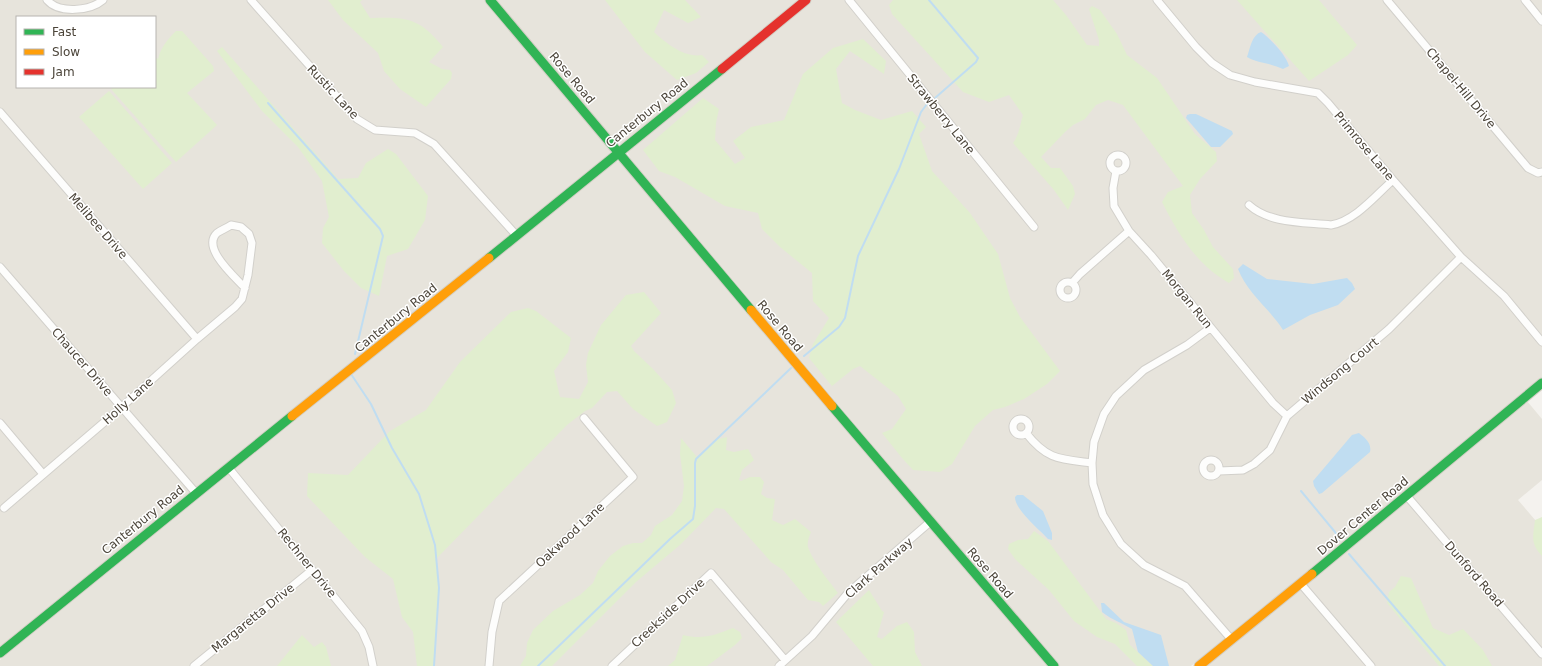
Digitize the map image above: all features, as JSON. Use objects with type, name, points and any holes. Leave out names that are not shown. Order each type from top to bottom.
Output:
[{"type":"street","points":[[47,0],[50,4],[66,9],[86,9],[99,4],[103,0]]},
{"type":"street","name":"Rustic Lane","points":[[251,0],[357,119],[375,130],[415,133],[434,144],[517,236]]},
{"type":"street","name":"Rose Road","points":[[490,0],[930,522],[1054,666]]},
{"type":"street","name":"Canterbury Road","points":[[0,653],[228,467],[517,236],[806,0]]},
{"type":"street","name":"Strawberry Lane","points":[[849,0],[1034,227]]},
{"type":"street","name":"Primrose Lane","points":[[1157,0],[1196,47],[1212,63],[1230,75],[1255,82],[1318,93],[1461,257],[1504,296],[1542,342]]},
{"type":"street","name":"Chapel-Hill Drive","points":[[1387,0],[1528,168],[1540,172]]},
{"type":"street","points":[[1524,0],[1542,21]]},
{"type":"street","name":"Melibee Drive","points":[[0,112],[197,339]]},
{"type":"street","name":"Morgan Run","points":[[1116,171],[1113,188],[1114,206],[1129,231],[1151,255],[1273,403],[1287,416]]},
{"type":"street","points":[[1249,205],[1256,211],[1269,217],[1331,225],[1340,223],[1357,212],[1393,180]]},
{"type":"street","name":"Holly Lane","points":[[4,508],[121,408],[197,339],[235,307],[242,299],[245,288],[252,243],[249,234],[241,227],[231,225],[216,234],[212,243],[214,252],[220,261],[245,288]]},
{"type":"street","points":[[1072,283],[1080,274],[1129,231]]},
{"type":"street","name":"Windsong Court","points":[[1219,472],[1243,470],[1254,464],[1270,450],[1287,416],[1389,329],[1461,257]]},
{"type":"street","name":"Chaucer Drive","points":[[0,267],[196,493]]},
{"type":"street","points":[[1210,328],[1187,346],[1144,370],[1116,396],[1104,414],[1094,442],[1092,463],[1093,484],[1100,509],[1116,538],[1126,550],[1144,564],[1185,586],[1231,639]]},
{"type":"street","name":"Dover Center Road","points":[[1199,666],[1301,584],[1542,383]]},
{"type":"street","name":"Oakwood Lane","points":[[489,666],[492,632],[499,601],[633,477],[584,418]]},
{"type":"street","points":[[0,423],[43,474]]},
{"type":"street","points":[[1026,433],[1036,446],[1051,456],[1092,463]]},
{"type":"street","name":"Rechner Drive","points":[[228,467],[362,631],[369,647],[373,666]]},
{"type":"street","name":"Dunford Road","points":[[1406,495],[1542,654]]},
{"type":"street","name":"Clark Parkway","points":[[778,666],[812,636],[848,593],[930,522]]},
{"type":"street","name":"Margaretta Drive","points":[[194,666],[312,570]]},
{"type":"street","name":"Creekside Drive","points":[[612,666],[711,573],[785,660]]},
{"type":"street","points":[[1301,584],[1371,666]]},
{"type":"shaded area","points":[[0,0],[487,0],[611,151],[608,157],[0,650]]},
{"type":"shaded area","points":[[496,0],[802,0],[626,143],[621,144],[616,142]]},
{"type":"shaded area","points":[[811,0],[1542,0],[1542,379],[1191,666],[1059,666],[631,159],[627,152]]},
{"type":"shaded area","points":[[615,161],[622,162],[1048,666],[0,666],[0,660]]},
{"type":"shaded area","points":[[1527,401],[1542,419],[1542,480],[1518,500],[1542,528],[1542,666],[1205,666]]},
{"type":"green space","points":[[328,0],[362,0],[360,2],[370,18],[403,19],[419,24],[427,30],[443,47],[429,62],[442,69],[450,70],[452,73],[451,79],[426,107],[400,89],[384,71],[378,53],[343,20]]},
{"type":"green space","points":[[605,0],[685,0],[701,17],[688,23],[664,10],[654,32],[676,49],[689,54],[702,55],[709,62],[696,73],[677,80],[645,52]]},
{"type":"green space","points":[[893,0],[1053,0],[1066,15],[1087,45],[1099,46],[1099,40],[1089,9],[1092,6],[1100,10],[1117,34],[1127,55],[1157,78],[1195,134],[1216,152],[1217,161],[1200,179],[1190,195],[1192,213],[1204,230],[1213,247],[1233,269],[1234,278],[1229,283],[1218,276],[1198,258],[1182,237],[1162,202],[1168,192],[1183,186],[1123,105],[1108,100],[1096,105],[1085,119],[1073,125],[1041,157],[1051,168],[1060,168],[1073,186],[1075,194],[1068,210],[1054,190],[1013,143],[1018,133],[1023,115],[1009,95],[989,102],[963,92],[892,14],[889,5]]},
{"type":"green space","points":[[1237,0],[1319,0],[1357,45],[1348,55],[1309,81]]},
{"type":"green space","points":[[176,31],[182,31],[213,66],[214,71],[187,93],[217,125],[176,162],[111,89],[156,88],[156,58],[158,59],[170,37]]},
{"type":"green space","points":[[863,39],[886,61],[884,74],[850,51],[836,69],[842,103],[855,110],[881,120],[912,111],[926,127],[919,134],[932,171],[970,213],[998,254],[1010,298],[1020,317],[1060,371],[1047,384],[1024,399],[993,410],[975,426],[952,464],[940,472],[913,470],[882,433],[892,429],[906,409],[898,396],[860,366],[853,369],[832,386],[809,358],[813,344],[829,318],[813,301],[812,273],[780,247],[762,229],[758,213],[725,206],[675,177],[659,171],[643,150],[703,98],[719,109],[715,140],[735,164],[745,158],[733,141],[751,127],[784,120],[803,74],[833,48]]},
{"type":"green space","points":[[222,47],[338,179],[358,178],[366,163],[388,149],[396,154],[428,196],[425,220],[408,249],[387,256],[379,296],[361,288],[344,271],[322,243],[323,228],[329,217],[322,181],[298,147],[262,111],[217,51]]},
{"type":"green space","points":[[109,91],[172,163],[143,189],[79,117]]},
{"type":"green space","points":[[644,292],[661,313],[631,346],[634,351],[672,390],[676,403],[667,422],[657,426],[633,409],[617,391],[607,392],[592,408],[585,411],[567,425],[436,559],[439,588],[434,666],[417,666],[413,632],[402,617],[393,579],[365,557],[307,496],[308,473],[348,475],[390,431],[426,410],[460,362],[511,312],[528,308],[536,311],[571,338],[568,352],[554,371],[560,397],[579,399],[588,382],[586,365],[588,353],[601,325],[626,295]]},
{"type":"green space","points":[[727,437],[726,450],[734,452],[748,449],[754,460],[742,470],[739,480],[741,481],[750,477],[760,477],[764,482],[761,494],[767,498],[775,499],[772,520],[783,525],[795,519],[811,532],[808,543],[810,553],[838,593],[823,606],[819,602],[808,600],[783,570],[771,562],[724,509],[716,508],[681,544],[636,582],[552,666],[520,666],[526,656],[527,643],[533,630],[553,611],[580,595],[593,583],[598,571],[610,556],[623,546],[633,543],[642,543],[651,535],[655,526],[672,515],[682,501],[684,486],[680,454],[681,438],[697,457],[715,440]]},
{"type":"green space","points":[[1542,517],[1542,556],[1534,543],[1533,535],[1535,520]]},
{"type":"green space","points":[[1034,531],[1048,541],[1106,619],[1116,623],[1126,630],[1130,645],[1153,666],[1137,666],[1115,644],[1097,637],[1074,621],[1049,590],[1015,559],[1008,549],[1009,544],[1018,540],[1028,539]]},
{"type":"green space","points":[[1401,576],[1411,578],[1433,628],[1449,635],[1463,629],[1483,650],[1492,666],[1439,666],[1387,603],[1389,592],[1395,587]]},
{"type":"green space","points":[[869,590],[884,612],[877,637],[882,639],[897,626],[907,622],[914,632],[915,652],[922,666],[873,666],[836,622]]},
{"type":"green space","points":[[733,628],[740,632],[742,638],[707,666],[668,666],[675,660],[683,635],[703,637],[715,635]]},
{"type":"green space","points":[[302,635],[314,647],[322,642],[326,647],[331,666],[277,666]]},
{"type":"water","points":[[1261,32],[1277,47],[1285,57],[1289,66],[1283,69],[1274,65],[1255,61],[1247,57],[1253,39]]},
{"type":"water","points":[[1196,114],[1232,131],[1233,134],[1220,147],[1211,147],[1186,118],[1187,115]]},
{"type":"water","points":[[1243,264],[1267,279],[1313,284],[1347,278],[1355,289],[1338,305],[1310,315],[1283,330],[1242,278],[1238,269]]},
{"type":"water","points":[[1359,433],[1369,443],[1370,452],[1319,494],[1313,481],[1352,435]]},
{"type":"water","points":[[1017,495],[1023,495],[1043,511],[1052,533],[1052,540],[1048,539],[1019,508],[1015,497]]},
{"type":"water","points":[[1101,603],[1104,603],[1124,622],[1161,635],[1169,666],[1153,666],[1138,652],[1132,629],[1102,612]]},
{"type":"waterway","points":[[929,0],[978,58],[976,62],[935,98]]},
{"type":"waterway","points":[[268,103],[380,229],[383,236],[355,354]]},
{"type":"waterway","points":[[804,356],[839,327],[845,318],[858,256],[899,169],[921,112],[927,104]]},
{"type":"waterway","points":[[538,666],[670,539],[693,519],[695,506],[696,459],[791,368]]},
{"type":"waterway","points":[[351,374],[371,404],[392,448],[419,494],[435,545],[439,588],[434,666]]},
{"type":"waterway","points":[[1301,491],[1335,532],[1339,540]]},
{"type":"waterway","points":[[1349,554],[1445,666]]},
{"type":"traffic: fast","points":[[490,0],[751,310]]},
{"type":"traffic: fast","points":[[489,258],[722,69]]},
{"type":"traffic: fast","points":[[1312,574],[1542,383]]},
{"type":"traffic: fast","points":[[832,406],[1054,666]]},
{"type":"traffic: fast","points":[[0,653],[292,416]]},
{"type":"traffic: slow","points":[[292,416],[489,258]]},
{"type":"traffic: slow","points":[[751,310],[832,406]]},
{"type":"traffic: slow","points":[[1199,666],[1312,574]]},
{"type":"traffic: jam","points":[[722,69],[806,0]]}]
